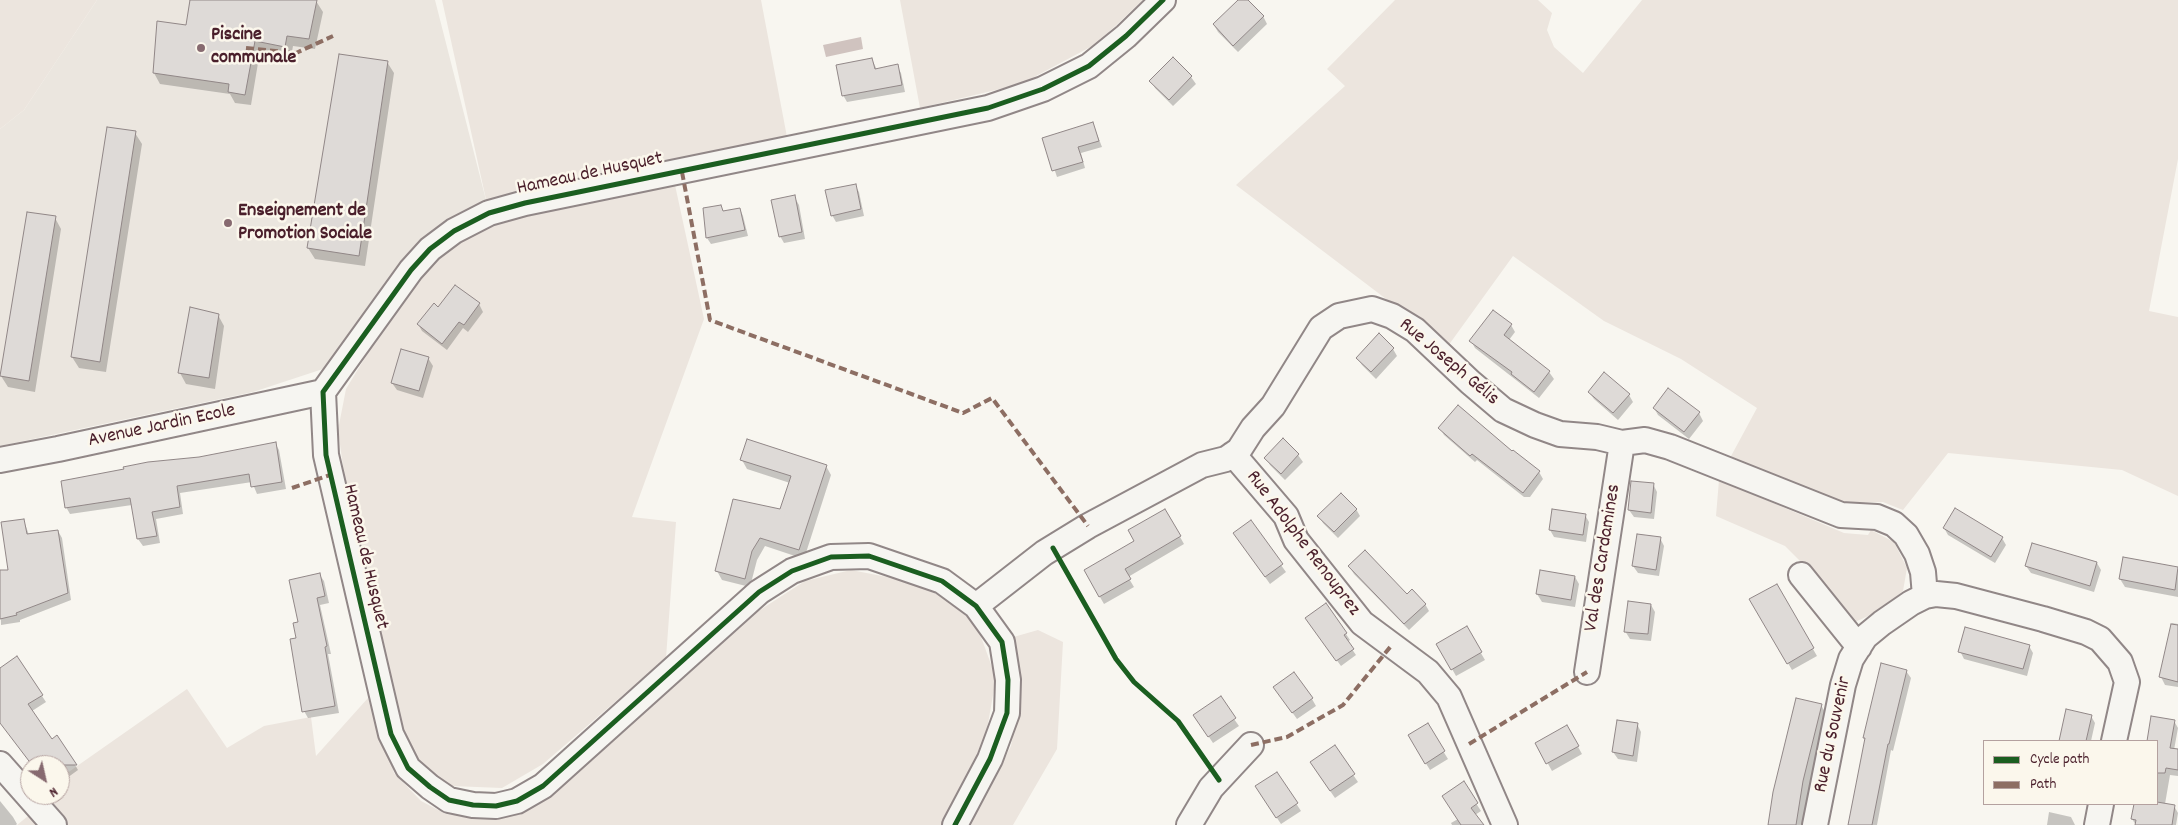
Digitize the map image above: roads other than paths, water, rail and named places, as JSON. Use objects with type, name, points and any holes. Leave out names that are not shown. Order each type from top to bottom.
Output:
[{"type":"street","name":"Hameau de Husquet","points":[[955,825],[990,759],[1007,713],[1008,680],[1002,642],[976,606],[942,580],[869,556],[830,557],[792,571],[759,592],[543,786],[517,801],[496,806],[473,805],[449,800],[430,787],[408,768],[392,734],[326,456],[323,392],[411,270],[430,249],[454,231],[489,213],[525,203],[988,108],[1042,89],[1088,66],[1126,36],[1163,0]]},
{"type":"street","name":"Rue Joseph Gélis","points":[[976,606],[1044,553],[1088,526],[1202,465],[1226,459],[1239,450],[1253,428],[1273,406],[1321,328],[1338,316],[1372,309],[1392,316],[1415,330],[1503,410],[1535,425],[1560,434],[1597,437],[1622,443],[1645,440],[1670,446],[1840,515],[1878,517],[1894,524],[1906,535],[1917,554],[1923,572],[1925,596]]},
{"type":"street","name":"Avenue Jardin Ecole","points":[[0,460],[323,392]]},
{"type":"street","name":"Val des Cardamines","points":[[1587,672],[1622,443]]},
{"type":"street","name":"Rue Adolphe Renouprez","points":[[1233,454],[1286,516],[1296,540],[1362,623],[1428,672],[1449,698],[1505,825]]},
{"type":"street","points":[[1801,575],[1859,647]]},
{"type":"street","points":[[1925,596],[1936,594],[1956,596],[2043,619],[2086,632],[2100,639],[2120,662],[2127,682],[2114,740]]},
{"type":"street","name":"Rue du Souvenir","points":[[1815,825],[1843,685],[1851,659],[1866,637],[1882,623],[1911,603],[1925,596]]},
{"type":"street","points":[[1189,825],[1211,788],[1250,745]]},
{"type":"street","points":[[0,764],[54,825]]},
{"type":"street","points":[[2097,825],[2101,805]]},
{"type":"place","name":"Piscine communale","points":[[201,48]]},
{"type":"place","name":"Enseignement de Promotion Sociale","points":[[228,223]]}]
